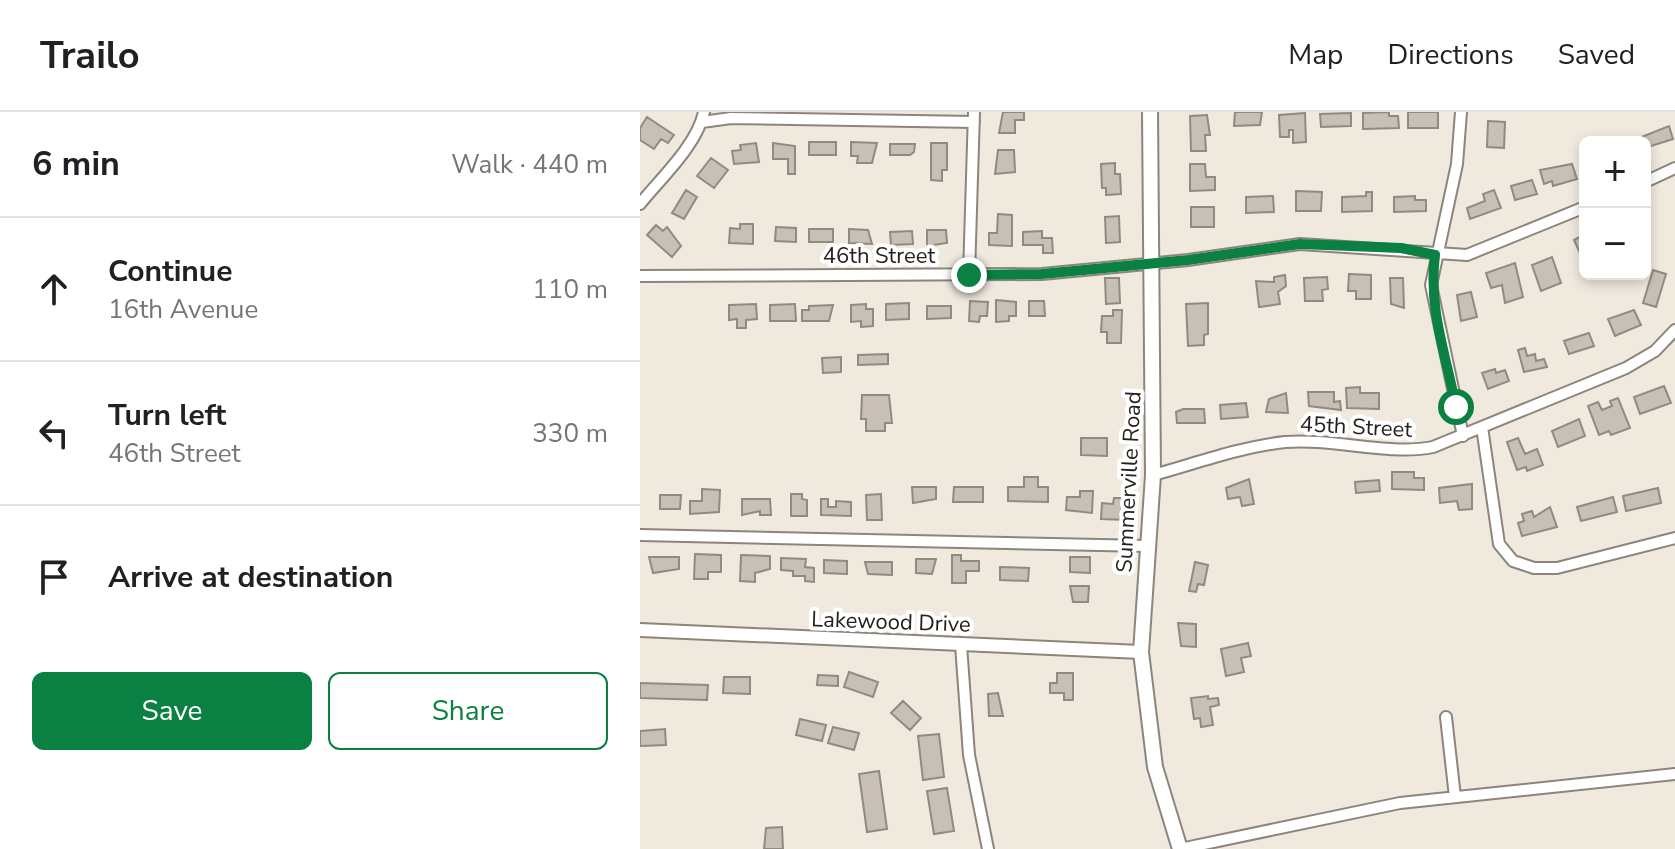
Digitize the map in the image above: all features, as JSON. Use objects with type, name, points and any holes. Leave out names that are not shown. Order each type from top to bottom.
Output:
[{"type":"main road","name":"Summerville Road","points":[[1150,112],[1153,475],[1141,652],[1155,767],[1180,849]]},
{"type":"street","points":[[1461,112],[1457,164],[1431,285],[1433,307],[1463,436]]},
{"type":"street","points":[[640,204],[703,117],[974,117],[969,275]]},
{"type":"street","points":[[1651,179],[1675,168]]},
{"type":"street","name":"46th Street","points":[[640,276],[1042,274],[1188,260],[1300,244],[1401,248],[1435,255],[1467,255],[1583,208]]},
{"type":"street","name":"45th Street","points":[[1153,475],[1241,450],[1286,442],[1422,449],[1463,436],[1626,368],[1655,351],[1675,330]]},
{"type":"street","points":[[1482,427],[1499,544],[1513,561],[1534,568],[1557,568],[1675,538]]},
{"type":"street","points":[[640,535],[1147,546]]},
{"type":"street","name":"Lakewood Drive","points":[[640,630],[1141,652]]},
{"type":"street","points":[[961,645],[969,755],[988,849]]},
{"type":"street","points":[[1446,717],[1455,797]]},
{"type":"street","points":[[1180,849],[1400,803],[1675,774]]},
{"type":"building","points":[[1003,112],[1024,112],[1024,120],[1015,120],[1015,133],[999,133]]},
{"type":"building","points":[[1235,112],[1262,112],[1260,125],[1234,126]]},
{"type":"building","points":[[1389,112],[1389,116],[1398,116],[1399,128],[1363,129],[1363,113]]},
{"type":"building","points":[[1408,112],[1438,112],[1438,128],[1408,128]]},
{"type":"building","points":[[1305,113],[1306,142],[1293,143],[1293,130],[1289,130],[1289,137],[1280,137],[1279,115]]},
{"type":"building","points":[[1351,113],[1351,126],[1321,127],[1320,114]]},
{"type":"building","points":[[1207,115],[1210,135],[1205,135],[1206,151],[1191,151],[1190,116]]},
{"type":"building","points":[[647,117],[674,135],[668,143],[661,139],[654,149],[640,140],[640,128]]},
{"type":"building","points":[[1488,121],[1505,122],[1504,148],[1487,147]]},
{"type":"building","points":[[1669,126],[1673,139],[1651,146],[1651,136],[1644,136]]},
{"type":"building","points":[[809,142],[836,142],[836,155],[809,155]]},
{"type":"building","points":[[851,142],[877,143],[872,163],[857,163],[858,156],[851,156]]},
{"type":"building","points":[[756,143],[759,162],[734,164],[732,151],[741,150],[740,145]]},
{"type":"building","points":[[773,143],[795,146],[795,174],[788,174],[788,159],[773,159]]},
{"type":"building","points":[[931,143],[947,143],[947,170],[942,170],[942,181],[931,180]]},
{"type":"building","points":[[890,144],[915,144],[914,152],[910,155],[890,155]]},
{"type":"building","points":[[998,150],[1014,150],[1015,172],[995,174]]},
{"type":"building","points":[[711,158],[728,170],[714,188],[697,176]]},
{"type":"building","points":[[1115,163],[1115,174],[1120,174],[1121,194],[1106,195],[1106,188],[1102,188],[1101,164]]},
{"type":"building","points":[[1190,164],[1205,164],[1206,177],[1215,177],[1215,190],[1190,191]]},
{"type":"building","points":[[1572,164],[1577,179],[1553,186],[1552,181],[1544,184],[1540,170]]},
{"type":"building","points":[[1532,180],[1537,194],[1515,200],[1511,186]]},
{"type":"building","points":[[686,190],[697,197],[684,219],[672,213]]},
{"type":"building","points":[[1494,190],[1501,208],[1470,219],[1467,208],[1485,201],[1483,194]]},
{"type":"building","points":[[1296,191],[1322,192],[1321,211],[1296,211]]},
{"type":"building","points":[[1366,192],[1372,192],[1372,211],[1342,212],[1342,197],[1366,196]]},
{"type":"building","points":[[1273,196],[1274,212],[1246,213],[1246,197]]},
{"type":"building","points":[[1415,196],[1415,200],[1426,200],[1426,211],[1394,212],[1394,197]]},
{"type":"building","points":[[1191,207],[1214,207],[1214,227],[1191,227]]},
{"type":"building","points":[[998,214],[1012,215],[1012,246],[989,245],[989,233],[997,233]]},
{"type":"building","points":[[1119,216],[1120,242],[1106,243],[1105,217]]},
{"type":"building","points":[[740,224],[753,224],[753,244],[729,243],[730,228],[740,229]]},
{"type":"building","points":[[656,225],[663,231],[667,227],[681,246],[672,257],[647,235]]},
{"type":"building","points":[[776,227],[796,228],[796,242],[775,241]]},
{"type":"building","points":[[809,229],[833,229],[833,242],[809,242]]},
{"type":"building","points":[[849,229],[868,230],[872,244],[849,243]]},
{"type":"building","points":[[927,230],[946,230],[947,243],[927,246]]},
{"type":"building","points":[[912,231],[913,244],[891,245],[890,232]]},
{"type":"building","points":[[1042,231],[1042,238],[1052,238],[1053,253],[1043,253],[1043,245],[1023,245],[1023,232]]},
{"type":"building","points":[[1552,257],[1561,283],[1541,291],[1532,265]]},
{"type":"building","points":[[1515,263],[1523,297],[1505,303],[1502,285],[1491,288],[1486,273]]},
{"type":"building","points":[[1653,270],[1666,274],[1656,307],[1643,303]]},
{"type":"building","points":[[1349,274],[1371,275],[1371,299],[1356,299],[1356,291],[1348,291]]},
{"type":"building","points":[[1285,275],[1286,286],[1278,292],[1280,304],[1259,307],[1256,281],[1274,282],[1274,277]]},
{"type":"building","points":[[1327,277],[1328,289],[1322,290],[1323,301],[1305,301],[1304,278]]},
{"type":"building","points":[[1105,278],[1119,278],[1120,303],[1106,304]]},
{"type":"building","points":[[1390,278],[1403,278],[1404,308],[1391,304]]},
{"type":"building","points":[[1471,292],[1477,317],[1461,321],[1457,295]]},
{"type":"building","points":[[996,300],[1016,302],[1016,316],[1009,316],[1009,321],[996,322]]},
{"type":"building","points":[[970,301],[988,302],[987,316],[980,316],[979,322],[969,321]]},
{"type":"building","points":[[1029,301],[1044,301],[1045,316],[1029,316]]},
{"type":"building","points":[[909,303],[909,319],[886,320],[886,304]]},
{"type":"building","points":[[1208,303],[1208,334],[1204,335],[1204,345],[1188,346],[1186,304]]},
{"type":"building","points":[[756,304],[757,319],[746,320],[746,328],[737,328],[737,319],[729,320],[729,305]]},
{"type":"building","points":[[795,304],[796,321],[770,321],[770,305]]},
{"type":"building","points":[[866,304],[866,309],[873,309],[873,326],[861,327],[861,321],[851,322],[851,305]]},
{"type":"building","points":[[833,305],[829,321],[802,321],[802,310],[809,310],[809,306]]},
{"type":"building","points":[[927,306],[951,306],[951,318],[927,319]]},
{"type":"building","points":[[1113,310],[1122,310],[1121,343],[1107,343],[1107,332],[1101,332],[1102,316],[1113,316]]},
{"type":"building","points":[[1634,310],[1641,325],[1615,336],[1608,319]]},
{"type":"building","points":[[1589,333],[1594,346],[1569,354],[1564,341]]},
{"type":"building","points":[[1525,348],[1527,356],[1535,354],[1536,361],[1544,359],[1547,367],[1524,372],[1518,350]]},
{"type":"building","points":[[888,354],[888,364],[858,365],[858,355]]},
{"type":"building","points":[[841,357],[841,372],[823,373],[822,358]]},
{"type":"building","points":[[1495,369],[1496,373],[1505,370],[1509,381],[1488,389],[1482,373]]},
{"type":"building","points":[[1664,386],[1671,403],[1640,414],[1634,397]]},
{"type":"building","points":[[1360,387],[1360,393],[1379,393],[1379,409],[1347,408],[1346,388]]},
{"type":"building","points":[[1308,392],[1334,392],[1334,402],[1340,401],[1341,410],[1309,406]]},
{"type":"building","points":[[1286,393],[1288,413],[1266,412],[1269,399]]},
{"type":"building","points":[[862,395],[889,395],[892,423],[885,423],[885,431],[866,431],[866,419],[861,419]]},
{"type":"building","points":[[1618,398],[1630,428],[1611,435],[1609,431],[1599,435],[1588,406],[1598,402],[1602,410],[1612,406],[1610,401]]},
{"type":"building","points":[[1246,403],[1248,417],[1221,419],[1220,405]]},
{"type":"building","points":[[1204,409],[1205,423],[1177,423],[1176,412]]},
{"type":"building","points":[[1579,419],[1585,436],[1558,447],[1552,431]]},
{"type":"building","points":[[1081,438],[1107,438],[1107,456],[1081,455]]},
{"type":"building","points":[[1518,438],[1525,454],[1537,449],[1543,465],[1527,471],[1526,467],[1517,470],[1507,442]]},
{"type":"building","points":[[1392,472],[1414,472],[1414,478],[1424,478],[1424,490],[1392,489]]},
{"type":"building","points":[[1024,477],[1038,477],[1038,487],[1048,487],[1048,502],[1008,501],[1008,487],[1024,487]]},
{"type":"building","points":[[1249,479],[1254,504],[1242,506],[1240,497],[1228,499],[1226,488]]},
{"type":"building","points":[[1379,480],[1380,491],[1356,493],[1355,482]]},
{"type":"building","points":[[1472,484],[1472,509],[1459,510],[1457,501],[1440,503],[1439,488]]},
{"type":"building","points":[[912,487],[936,487],[936,499],[913,503]]},
{"type":"building","points":[[954,487],[983,487],[983,502],[953,502]]},
{"type":"building","points":[[1658,488],[1661,503],[1626,511],[1623,496]]},
{"type":"building","points":[[702,489],[720,490],[719,512],[690,514],[690,501],[702,501]]},
{"type":"building","points":[[1080,491],[1093,491],[1092,513],[1066,510],[1067,497],[1080,497]]},
{"type":"building","points":[[791,494],[802,494],[802,499],[807,500],[807,516],[791,516]]},
{"type":"building","points":[[881,494],[882,520],[867,520],[866,495]]},
{"type":"building","points":[[660,495],[681,495],[680,509],[660,509]]},
{"type":"building","points":[[1613,497],[1617,512],[1581,521],[1577,507]]},
{"type":"building","points":[[1114,498],[1127,498],[1126,520],[1101,519],[1102,503],[1113,504]]},
{"type":"building","points":[[742,499],[770,499],[771,515],[760,515],[760,511],[742,515]]},
{"type":"building","points":[[821,499],[828,499],[828,507],[836,507],[836,501],[851,502],[851,516],[821,515]]},
{"type":"building","points":[[1550,507],[1557,527],[1522,536],[1518,523],[1524,521],[1522,514],[1532,511],[1534,517]]},
{"type":"building","points":[[695,554],[721,555],[721,572],[708,572],[708,579],[694,579]]},
{"type":"building","points":[[741,555],[770,556],[770,569],[755,573],[755,582],[740,581]]},
{"type":"building","points":[[952,555],[961,555],[961,561],[979,561],[979,571],[966,571],[966,583],[952,583]]},
{"type":"building","points":[[649,557],[679,557],[679,569],[653,573]]},
{"type":"building","points":[[1070,557],[1090,557],[1090,573],[1070,572]]},
{"type":"building","points":[[781,558],[806,559],[805,567],[814,568],[814,582],[805,581],[805,576],[793,576],[793,571],[781,570]]},
{"type":"building","points":[[916,559],[936,559],[932,574],[916,573]]},
{"type":"building","points":[[824,560],[847,561],[847,574],[824,573]]},
{"type":"building","points":[[865,562],[892,562],[892,575],[868,574]]},
{"type":"building","points":[[1195,562],[1208,565],[1204,585],[1198,584],[1196,592],[1189,591]]},
{"type":"building","points":[[1000,567],[1029,568],[1028,581],[1000,580]]},
{"type":"building","points":[[1070,586],[1089,586],[1088,602],[1073,602]]},
{"type":"building","points":[[1178,623],[1196,624],[1196,647],[1181,646]]},
{"type":"building","points":[[1248,643],[1251,656],[1241,658],[1244,672],[1226,676],[1221,649]]},
{"type":"building","points":[[849,672],[878,682],[873,697],[844,687]]},
{"type":"building","points":[[1057,673],[1073,673],[1073,700],[1064,700],[1064,693],[1050,693],[1050,683],[1057,683]]},
{"type":"building","points":[[818,675],[838,676],[838,686],[817,685]]},
{"type":"building","points":[[724,677],[750,677],[750,694],[723,693]]},
{"type":"building","points":[[640,683],[708,685],[707,700],[640,698]]},
{"type":"building","points":[[998,693],[1003,716],[989,716],[988,694]]},
{"type":"building","points":[[1208,696],[1208,699],[1218,698],[1219,705],[1210,707],[1213,725],[1201,727],[1200,718],[1194,719],[1191,698]]},
{"type":"building","points":[[903,701],[921,718],[910,730],[891,713]]},
{"type":"building","points":[[800,719],[826,725],[822,741],[796,735]]},
{"type":"building","points":[[833,727],[859,733],[854,750],[828,743]]},
{"type":"building","points":[[665,729],[666,745],[640,746],[640,731]]},
{"type":"building","points":[[939,734],[944,777],[923,780],[918,736]]},
{"type":"building","points":[[879,771],[887,829],[867,832],[859,774]]},
{"type":"building","points":[[947,788],[954,831],[934,834],[927,791]]},
{"type":"building","points":[[782,827],[783,849],[764,849],[766,828]]},
{"type":"route","points":[[969,275],[1042,274],[1121,264],[1188,260],[1300,244],[1401,248],[1435,255],[1431,285],[1433,307],[1456,407]]}]
